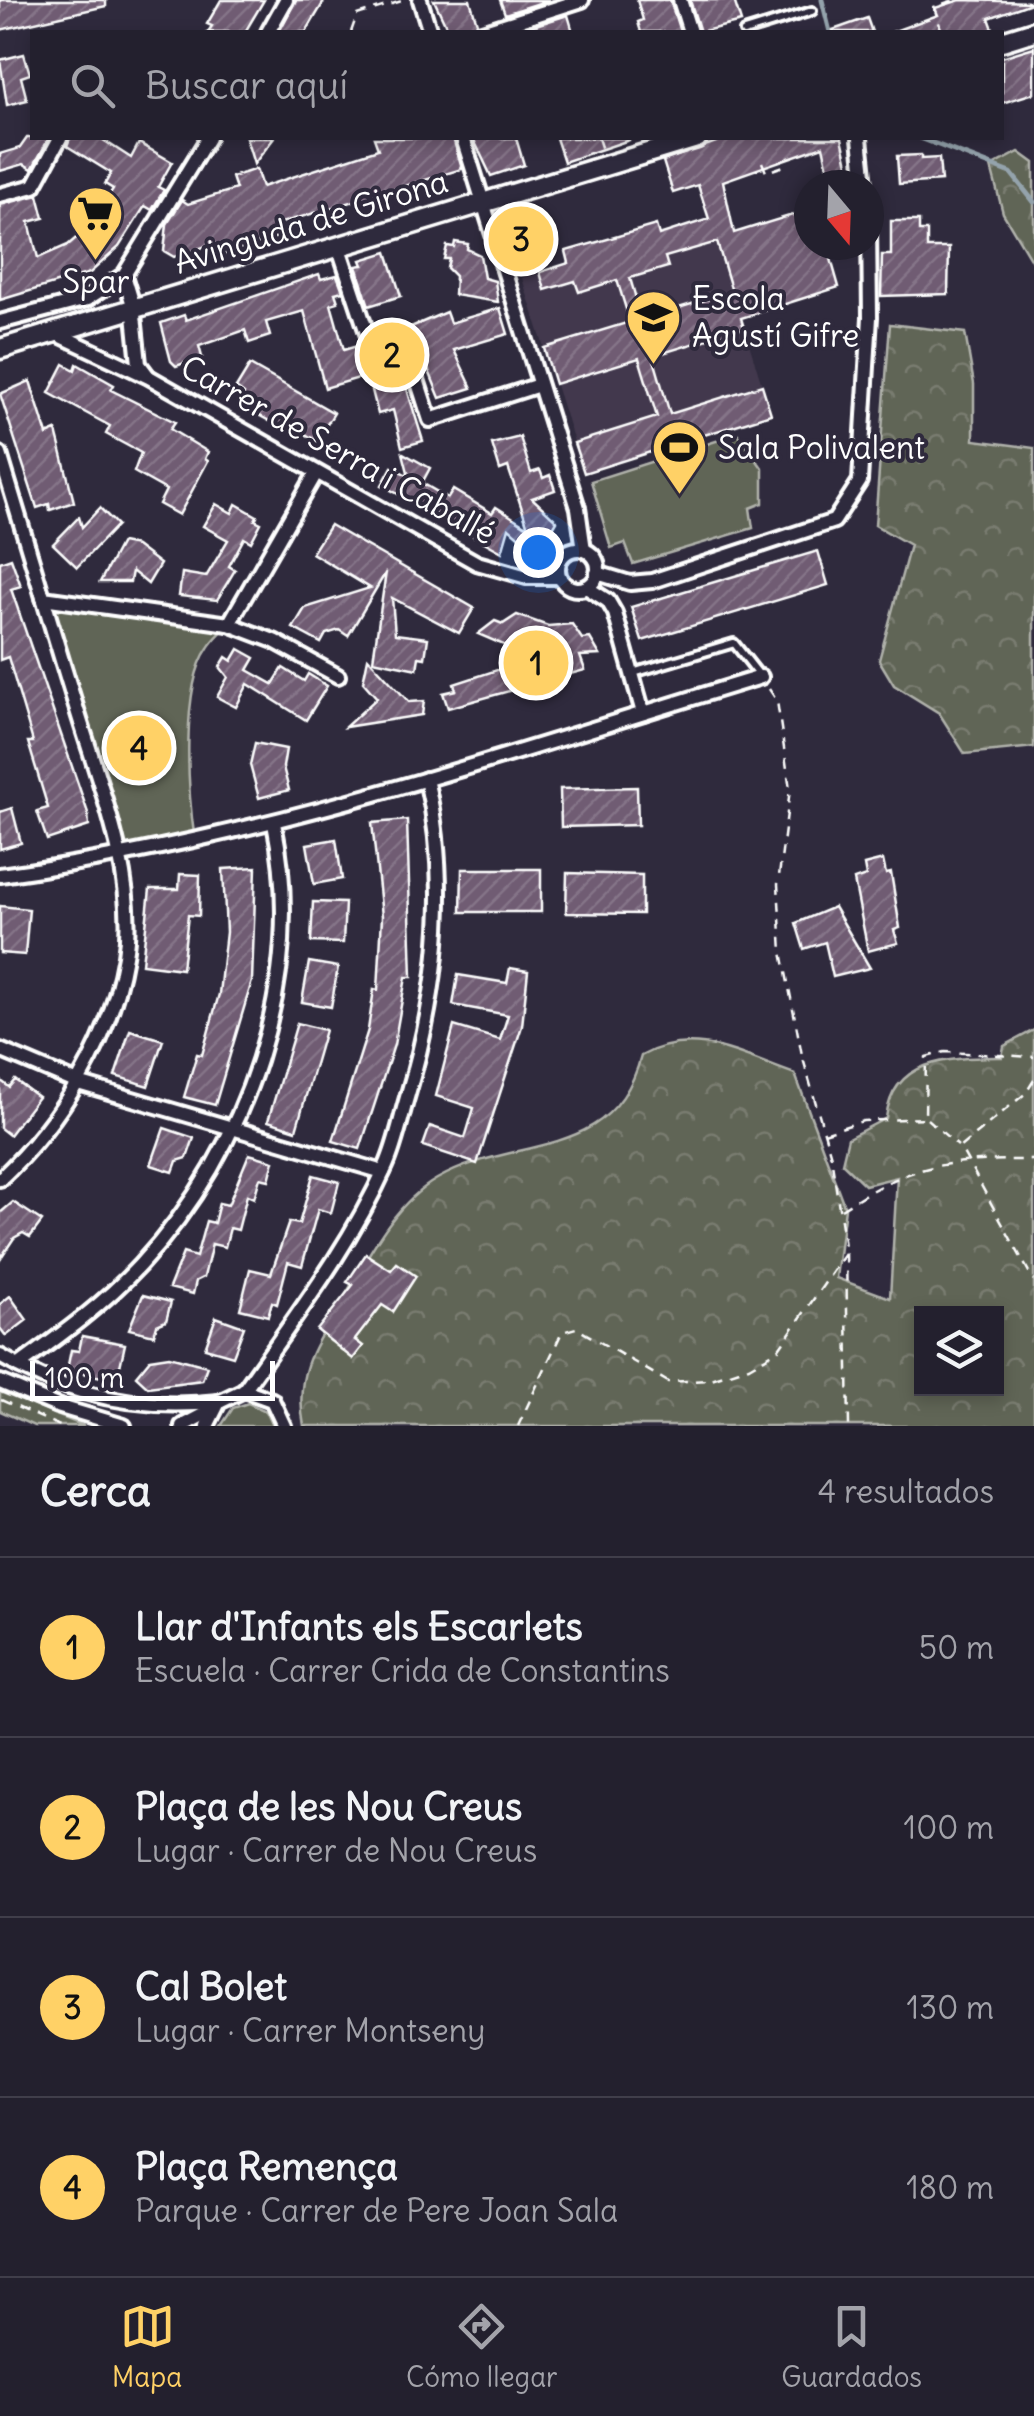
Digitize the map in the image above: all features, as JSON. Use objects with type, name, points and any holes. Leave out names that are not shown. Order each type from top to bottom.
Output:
[{"type":"main road","points":[[1004,41],[1034,31]]},
{"type":"main road","name":"Avinguda de Girona","points":[[0,349],[133,305],[690,140]]},
{"type":"street","points":[[269,30],[286,0]]},
{"type":"street","points":[[420,0],[429,30]]},
{"type":"street","points":[[488,30],[582,0]]},
{"type":"street","points":[[680,0],[689,30]]},
{"type":"street","points":[[0,195],[34,186],[59,140]]},
{"type":"street","points":[[0,322],[86,299],[124,276],[207,140]]},
{"type":"street","points":[[464,140],[578,508],[584,550],[596,561],[597,573],[586,587]]},
{"type":"street","points":[[860,140],[863,170]]},
{"type":"street","points":[[338,245],[370,342]]},
{"type":"street","points":[[597,573],[630,583],[652,582],[834,521],[860,481],[870,317],[869,260]]},
{"type":"street","name":"Carrer de Serra i Caballé","points":[[124,276],[133,305],[139,364],[149,377]]},
{"type":"street","name":"Carrer de Serra i Caballé","points":[[52,332],[149,377],[477,563],[527,577],[559,577]]},
{"type":"street","points":[[413,367],[430,420],[539,385]]},
{"type":"street","points":[[0,454],[122,857],[126,953],[110,1016],[78,1083],[25,1156],[0,1179]]},
{"type":"street","points":[[229,624],[316,475]]},
{"type":"street","points":[[584,550],[563,556],[559,577],[573,588],[586,587],[608,601],[615,613]]},
{"type":"street","points":[[612,577],[615,613],[643,713]]},
{"type":"street","points":[[43,598],[229,624],[274,641],[338,676]]},
{"type":"street","points":[[0,875],[122,857],[274,823],[761,677]]},
{"type":"street","points":[[182,1426],[244,1390],[327,1276],[383,1172],[424,1039],[436,948],[436,836],[426,779]]},
{"type":"street","points":[[18,1366],[76,1324],[138,1267],[191,1202],[232,1129],[261,1056],[278,978],[284,902],[274,823]]},
{"type":"street","points":[[0,1050],[78,1083],[383,1172]]},
{"type":"street","points":[[0,1356],[62,1386],[118,1401],[167,1408],[216,1405]]},
{"type":"street","points":[[0,1382],[57,1406],[124,1426]]},
{"type":"street","points":[[244,1390],[272,1400],[284,1426]]},
{"type":"street","points":[[208,1426],[216,1405]]},
{"type":"lane","points":[[750,30],[812,10]]},
{"type":"lane","points":[[632,673],[734,643],[761,677]]},
{"type":"path","points":[[352,30],[357,15],[406,0]]},
{"type":"path","points":[[941,30],[934,7],[954,0]]},
{"type":"path","points":[[599,140],[603,151]]},
{"type":"path","points":[[762,162],[766,172],[784,166]]},
{"type":"path","points":[[761,677],[777,702],[790,790],[778,884],[782,952],[802,1055],[824,1133],[846,1253],[849,1426]]},
{"type":"path","points":[[925,1118],[926,1057],[945,1052],[1034,1057]]},
{"type":"path","points":[[960,1147],[1026,1093],[1034,1080]]},
{"type":"path","points":[[824,1133],[864,1120],[925,1118],[970,1160],[1034,1281]]},
{"type":"path","points":[[839,1210],[889,1178],[950,1160],[1034,1160]]},
{"type":"path","points":[[518,1426],[562,1332],[576,1328],[668,1382],[708,1380],[749,1367],[778,1350],[846,1253]]},
{"type":"path","points":[[0,1399],[60,1426]]},
{"type":"shaded area","name":"Escola Agustí Gifre","points":[[656,225],[659,234],[688,225],[693,239],[714,232],[771,414],[584,473],[522,278],[569,263],[566,251]]},
{"type":"green space","points":[[1019,152],[1034,163],[1034,265],[1003,213],[991,167]]},
{"type":"green space","points":[[890,324],[965,333],[974,384],[974,440],[1034,448],[1034,747],[965,754],[939,713],[894,685],[879,660],[910,545],[875,525]]},
{"type":"green space","name":"Sala Polivalent","points":[[738,434],[763,469],[763,503],[750,508],[753,528],[633,564],[625,543],[611,548],[591,481]]},
{"type":"green space","points":[[43,598],[229,624],[208,648],[193,688],[188,742],[195,841],[122,857]]},
{"type":"green space","points":[[1034,1030],[1034,1426],[304,1426],[302,1392],[308,1363],[392,1219],[420,1190],[466,1165],[584,1130],[608,1114],[627,1090],[641,1056],[661,1047],[699,1044],[737,1052],[795,1074],[845,1208],[836,1278],[890,1298],[897,1177],[865,1185],[842,1163],[848,1138],[886,1118],[891,1098],[913,1072],[945,1061],[1002,1057],[1004,1046]]},
{"type":"green space","points":[[0,1392],[84,1426],[34,1426],[0,1411]]},
{"type":"green space","points":[[248,1403],[266,1411],[273,1426],[221,1426],[233,1408]]},
{"type":"building","points":[[0,0],[106,0],[106,6],[0,30]]},
{"type":"building","points":[[221,0],[264,0],[246,30],[209,30],[212,26],[207,24]]},
{"type":"building","points":[[296,0],[325,0],[307,30],[280,30]]},
{"type":"building","points":[[434,0],[470,0],[477,23],[473,30],[448,30]]},
{"type":"building","points":[[500,0],[549,0],[505,14]]},
{"type":"building","points":[[637,0],[670,0],[679,30],[640,30],[638,22],[643,20]]},
{"type":"building","points":[[690,0],[734,0],[741,22],[699,30]]},
{"type":"building","points":[[960,0],[1034,2],[989,18],[993,29],[990,30],[897,30],[938,15],[935,8]]},
{"type":"building","points":[[568,15],[572,30],[519,30]]},
{"type":"building","points":[[867,18],[871,30],[833,30]]},
{"type":"building","points":[[1034,47],[1034,93],[1004,102],[1004,56]]},
{"type":"building","points":[[24,54],[30,74],[21,77],[27,100],[7,105],[0,60]]},
{"type":"building","points":[[27,138],[48,140],[32,169],[24,164],[0,171],[0,154],[20,148]]},
{"type":"building","points":[[69,140],[103,140],[131,158],[139,143],[172,162],[158,187],[164,190],[152,210],[145,206],[119,247],[90,273],[0,300],[0,205],[38,195],[44,218],[29,222],[38,258],[68,245],[88,228],[113,189],[105,184],[111,173],[67,146]]},
{"type":"building","points":[[247,140],[272,140],[254,164]]},
{"type":"building","points":[[375,140],[454,140],[462,169],[274,225],[278,237],[219,256],[215,243],[174,257],[164,251],[167,224],[182,200],[188,204],[236,189],[232,177],[256,169],[262,187],[378,149]]},
{"type":"building","points":[[474,140],[517,140],[524,165],[491,176]]},
{"type":"building","points":[[557,140],[629,140],[564,162]]},
{"type":"building","points":[[721,140],[842,140],[849,168],[828,170],[823,146],[723,181],[734,233],[794,215],[794,260],[831,260],[839,287],[741,318],[744,328],[653,356],[670,414],[762,385],[771,414],[584,473],[574,443],[657,417],[639,358],[555,384],[544,348],[630,322],[617,280],[579,292],[575,281],[545,290],[540,272],[569,263],[566,251],[656,225],[659,235],[709,219],[698,185],[673,193],[663,161]],"holes":[[[717,242],[732,292],[642,319],[630,278],[668,267],[665,257]]]},
{"type":"building","points":[[921,155],[921,159],[939,158],[941,181],[899,184],[897,156]]},
{"type":"building","points":[[525,214],[537,256],[517,263],[505,221]]},
{"type":"building","points":[[891,221],[919,221],[919,231],[927,231],[927,248],[949,248],[948,294],[881,296],[882,260],[884,255],[891,255]]},
{"type":"building","points":[[455,242],[468,244],[467,249],[480,255],[484,278],[495,281],[498,302],[454,295],[455,276],[447,268],[449,259],[444,259],[447,246],[454,247]]},
{"type":"building","points":[[387,252],[401,296],[369,306],[356,266],[363,265],[361,260]]},
{"type":"building","points":[[319,274],[321,279],[337,275],[343,291],[335,293],[338,302],[331,304],[344,350],[357,346],[366,376],[325,388],[304,311],[266,322],[270,336],[249,343],[245,330],[199,346],[202,357],[176,366],[171,361],[161,323],[184,315],[186,320]]},
{"type":"building","points":[[500,308],[508,334],[454,350],[472,388],[440,398],[411,327],[446,312],[450,323]]},
{"type":"building","points":[[64,364],[75,370],[77,364],[114,385],[111,390],[175,422],[170,429],[208,452],[208,461],[179,515],[159,504],[166,490],[134,472],[141,453],[106,434],[110,426],[49,393]]},
{"type":"building","points":[[250,365],[334,413],[317,441],[289,424],[286,430],[240,405],[244,394],[236,388]]},
{"type":"building","points":[[402,373],[423,441],[402,447],[393,410],[378,414],[370,382]]},
{"type":"building","points":[[30,381],[47,435],[56,431],[74,502],[50,510],[49,504],[37,508],[0,394]]},
{"type":"building","points":[[520,437],[531,473],[540,470],[543,478],[550,475],[555,490],[532,498],[557,521],[544,543],[540,539],[532,548],[509,528],[502,552],[382,485],[392,467],[409,476],[403,453],[430,468],[422,483],[448,498],[453,490],[492,513],[496,507],[528,527],[508,467],[500,470],[492,444]]},
{"type":"building","points":[[216,504],[232,513],[236,504],[257,516],[255,520],[261,523],[251,542],[244,538],[229,566],[235,570],[217,600],[179,596],[182,573],[206,577],[228,540],[203,526]]},
{"type":"building","points":[[100,508],[117,525],[77,567],[53,544],[79,517],[82,527]]},
{"type":"building","points":[[330,525],[474,608],[459,633],[392,598],[395,634],[428,638],[425,658],[419,657],[417,669],[373,660],[386,572],[348,636],[339,630],[326,634],[321,643],[293,628],[305,608],[370,588],[312,553]]},
{"type":"building","points":[[121,543],[136,546],[160,564],[148,584],[132,571],[130,582],[100,582]]},
{"type":"building","points":[[818,551],[828,585],[642,641],[631,607]]},
{"type":"building","points":[[11,558],[21,586],[11,589],[88,813],[89,826],[47,840],[37,811],[48,808],[28,742],[33,742],[8,657],[0,660],[0,562]]},
{"type":"building","points":[[517,615],[548,626],[572,624],[582,639],[590,638],[600,655],[580,656],[585,670],[448,708],[443,693],[456,690],[454,684],[534,658],[478,634],[495,621],[503,624]]},
{"type":"building","points":[[239,649],[255,658],[248,670],[273,684],[283,668],[304,681],[308,674],[327,686],[306,720],[248,684],[236,707],[217,697],[228,677],[220,667],[226,657],[232,661]]},
{"type":"building","points":[[368,658],[409,702],[424,701],[422,715],[345,727],[377,698],[363,682]]},
{"type":"building","points":[[255,743],[286,749],[283,767],[289,790],[259,798],[250,765]]},
{"type":"building","points":[[637,787],[638,825],[561,827],[560,789]]},
{"type":"building","points":[[12,808],[21,843],[0,849],[0,812]]},
{"type":"building","points":[[407,820],[412,977],[406,977],[394,1045],[360,1149],[333,1141],[368,1030],[374,989],[378,990],[382,916],[372,823]]},
{"type":"building","points":[[336,839],[342,879],[314,884],[307,844]]},
{"type":"building","points":[[883,860],[886,874],[891,873],[900,928],[894,930],[898,943],[868,951],[854,880],[866,876],[864,865]]},
{"type":"building","points":[[256,867],[252,981],[215,1105],[184,1097],[197,1054],[202,1055],[219,994],[226,932],[223,869]]},
{"type":"building","points":[[462,869],[541,869],[541,912],[461,912]]},
{"type":"building","points":[[567,873],[642,875],[642,914],[566,913]]},
{"type":"building","points":[[180,874],[200,875],[199,916],[188,915],[182,969],[142,964],[150,889],[179,889]]},
{"type":"building","points":[[313,902],[345,903],[343,943],[311,942]]},
{"type":"building","points":[[0,906],[29,909],[25,955],[0,953]]},
{"type":"building","points":[[834,907],[870,968],[833,977],[825,942],[804,949],[796,923]]},
{"type":"building","points":[[309,962],[338,967],[331,1007],[302,1002]]},
{"type":"building","points":[[510,968],[528,971],[522,1026],[477,1164],[423,1146],[430,1126],[465,1138],[474,1108],[436,1096],[454,1026],[500,1040],[508,1015],[453,1005],[458,975],[507,983]]},
{"type":"building","points":[[297,1023],[325,1030],[296,1130],[268,1121]]},
{"type":"building","points":[[130,1030],[163,1040],[148,1086],[115,1076]]},
{"type":"building","points":[[0,1080],[9,1087],[15,1080],[38,1097],[9,1135],[0,1128]]},
{"type":"building","points":[[164,1128],[194,1138],[187,1158],[177,1161],[173,1172],[151,1165]]},
{"type":"building","points":[[249,1154],[274,1161],[269,1180],[260,1178],[254,1198],[247,1195],[238,1230],[230,1228],[225,1247],[212,1244],[204,1277],[196,1281],[193,1294],[169,1288],[183,1253],[196,1257],[206,1221],[214,1223],[219,1203],[228,1205]]},
{"type":"building","points":[[313,1175],[339,1182],[331,1213],[318,1209],[302,1266],[288,1262],[277,1304],[272,1302],[268,1316],[240,1309],[250,1269],[271,1274],[289,1222],[299,1224]]},
{"type":"building","points":[[13,1202],[42,1221],[30,1237],[23,1233],[14,1238],[0,1259],[0,1213]]},
{"type":"building","points":[[366,1254],[391,1270],[397,1263],[416,1276],[393,1312],[382,1305],[355,1340],[363,1346],[353,1359],[317,1330],[353,1285],[347,1282]]},
{"type":"building","points":[[143,1295],[171,1302],[166,1321],[157,1325],[154,1335],[129,1329]]},
{"type":"building","points":[[10,1296],[27,1320],[6,1336],[0,1328],[0,1304]]},
{"type":"building","points":[[216,1317],[244,1327],[233,1356],[205,1348]]},
{"type":"building","points":[[82,1336],[125,1344],[117,1380],[67,1370],[71,1350],[79,1351]]},
{"type":"building","points":[[169,1356],[207,1366],[202,1380],[148,1387],[136,1376],[150,1359]]},
{"type":"waterway","points":[[822,0],[830,30]]},
{"type":"waterway","points":[[925,140],[1011,173],[1034,202]]},
{"type":"place","name":"Cal Bolet","points":[[521,239]]},
{"type":"place","name":"Spar","points":[[96,262]]},
{"type":"place","name":"Plaça de les Nou Creus","points":[[392,355]]},
{"type":"place","name":"Escola Agustí Gifre","points":[[653,366]]},
{"type":"place","name":"Sala Polivalent","points":[[679,497]]},
{"type":"place","name":"Llar d'Infants els Escarlets","points":[[536,663]]},
{"type":"place","name":"Plaça Remença","points":[[139,748]]}]
